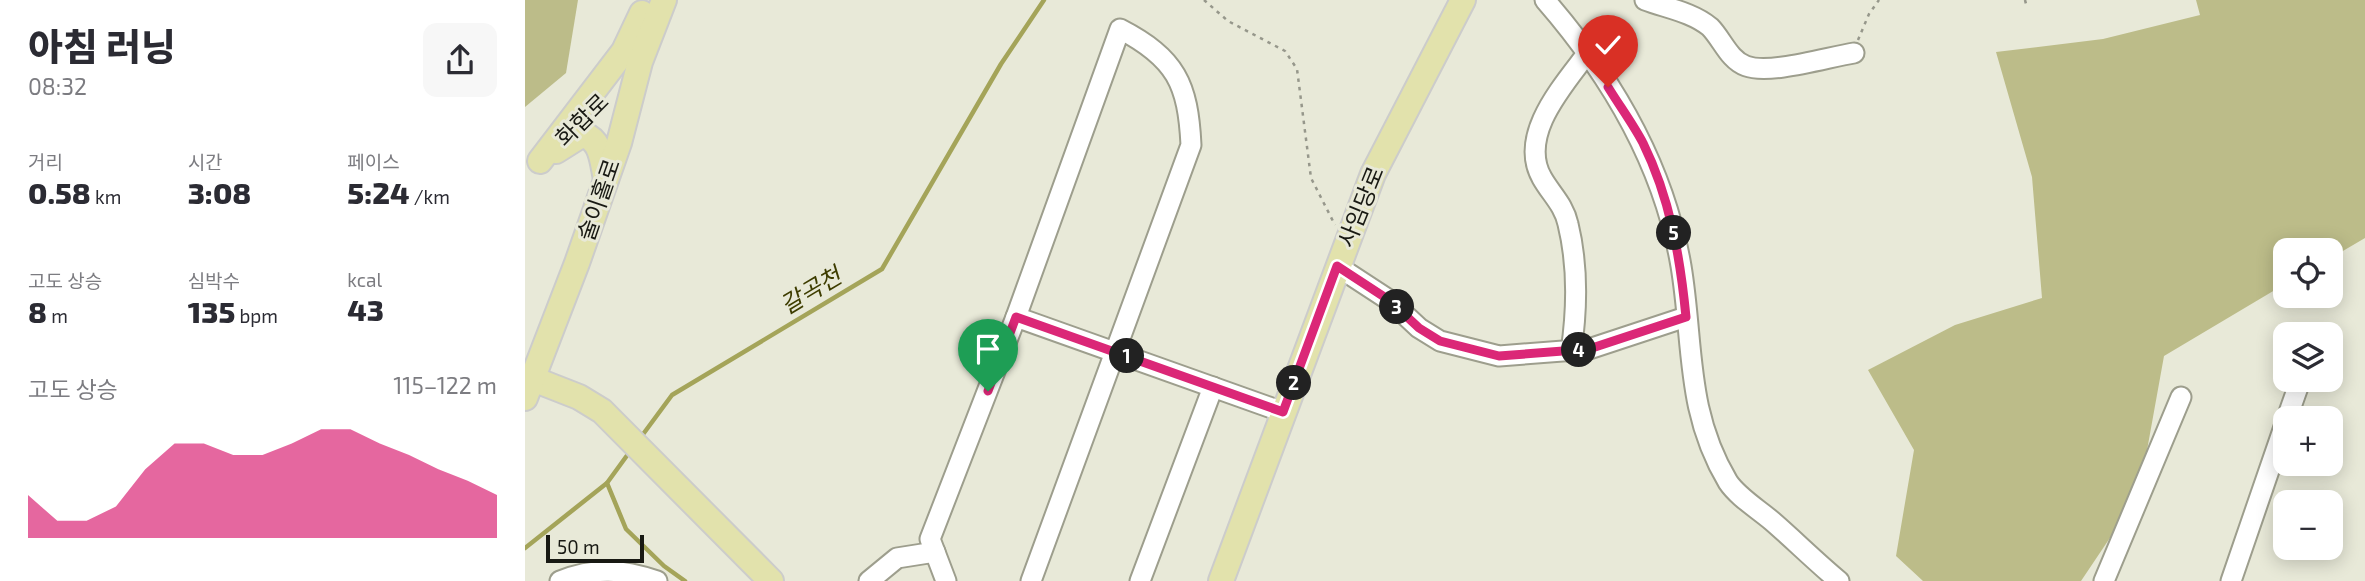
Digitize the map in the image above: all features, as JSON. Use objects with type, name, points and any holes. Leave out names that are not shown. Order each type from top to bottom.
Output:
[{"type":"main road","points":[[533,169],[624,51],[647,0]]},
{"type":"main road","name":"술이홀로","points":[[529,388],[619,143],[639,62],[664,0]]},
{"type":"main road","name":"사임당로","points":[[1221,581],[1373,174],[1463,0]]},
{"type":"main road","name":"화합로","points":[[533,169],[639,62]]},
{"type":"main road","points":[[533,169],[583,134],[597,143],[606,180]]},
{"type":"main road","points":[[529,388],[579,397],[602,411],[771,581]]},
{"type":"street","points":[[1545,0],[1586,55],[1643,142],[1669,209],[1681,268],[1705,437],[1730,485],[1839,581]]},
{"type":"street","points":[[1645,0],[1693,16],[1710,27],[1735,59],[1747,66],[1764,68],[1854,53]]},
{"type":"street","points":[[946,581],[930,539],[1016,317],[1120,29],[1143,41],[1171,67],[1189,103],[1191,145],[1117,353],[1031,581]]},
{"type":"street","points":[[1571,352],[1577,306],[1569,225],[1562,207],[1541,177],[1534,150],[1547,112],[1586,55]]},
{"type":"street","points":[[1337,266],[1389,300],[1419,328],[1440,341],[1499,356],[1589,349],[1686,317]]},
{"type":"street","points":[[1016,317],[1283,412]]},
{"type":"street","points":[[1140,581],[1213,387]]},
{"type":"street","points":[[2103,581],[2182,397]]},
{"type":"street","points":[[2231,581],[2273,459]]},
{"type":"street","points":[[869,581],[897,558],[935,552]]},
{"type":"street","points":[[560,581],[601,569],[631,572],[657,581]]},
{"type":"path","points":[[1205,0],[1228,21],[1285,51],[1297,69],[1311,177],[1337,229],[1347,241]]},
{"type":"path","points":[[1854,53],[1869,14],[1879,0]]},
{"type":"green space","points":[[525,0],[578,0],[566,73],[525,107]]},
{"type":"green space","points":[[2196,0],[2365,0],[2365,238],[2343,251],[2343,238],[2273,238],[2273,291],[2164,356],[2142,478],[2128,511],[2081,581],[1923,581],[1896,556],[1914,450],[1868,370],[1955,325],[2042,298],[2032,177],[1996,52],[2103,39],[2200,15]]},
{"type":"waterway","name":"갈곡천","points":[[641,437],[672,395],[882,269],[1001,64],[1044,0]]},
{"type":"waterway","name":"갈곡천","points":[[525,548],[607,483],[631,450]]},
{"type":"waterway","points":[[607,483],[626,529],[664,566],[685,581]]},
{"type":"route","points":[[988,391],[1016,317],[1283,412],[1337,266],[1389,300],[1419,328],[1440,341],[1499,356],[1589,349],[1686,317],[1681,268],[1669,209],[1643,142],[1608,87]]}]
